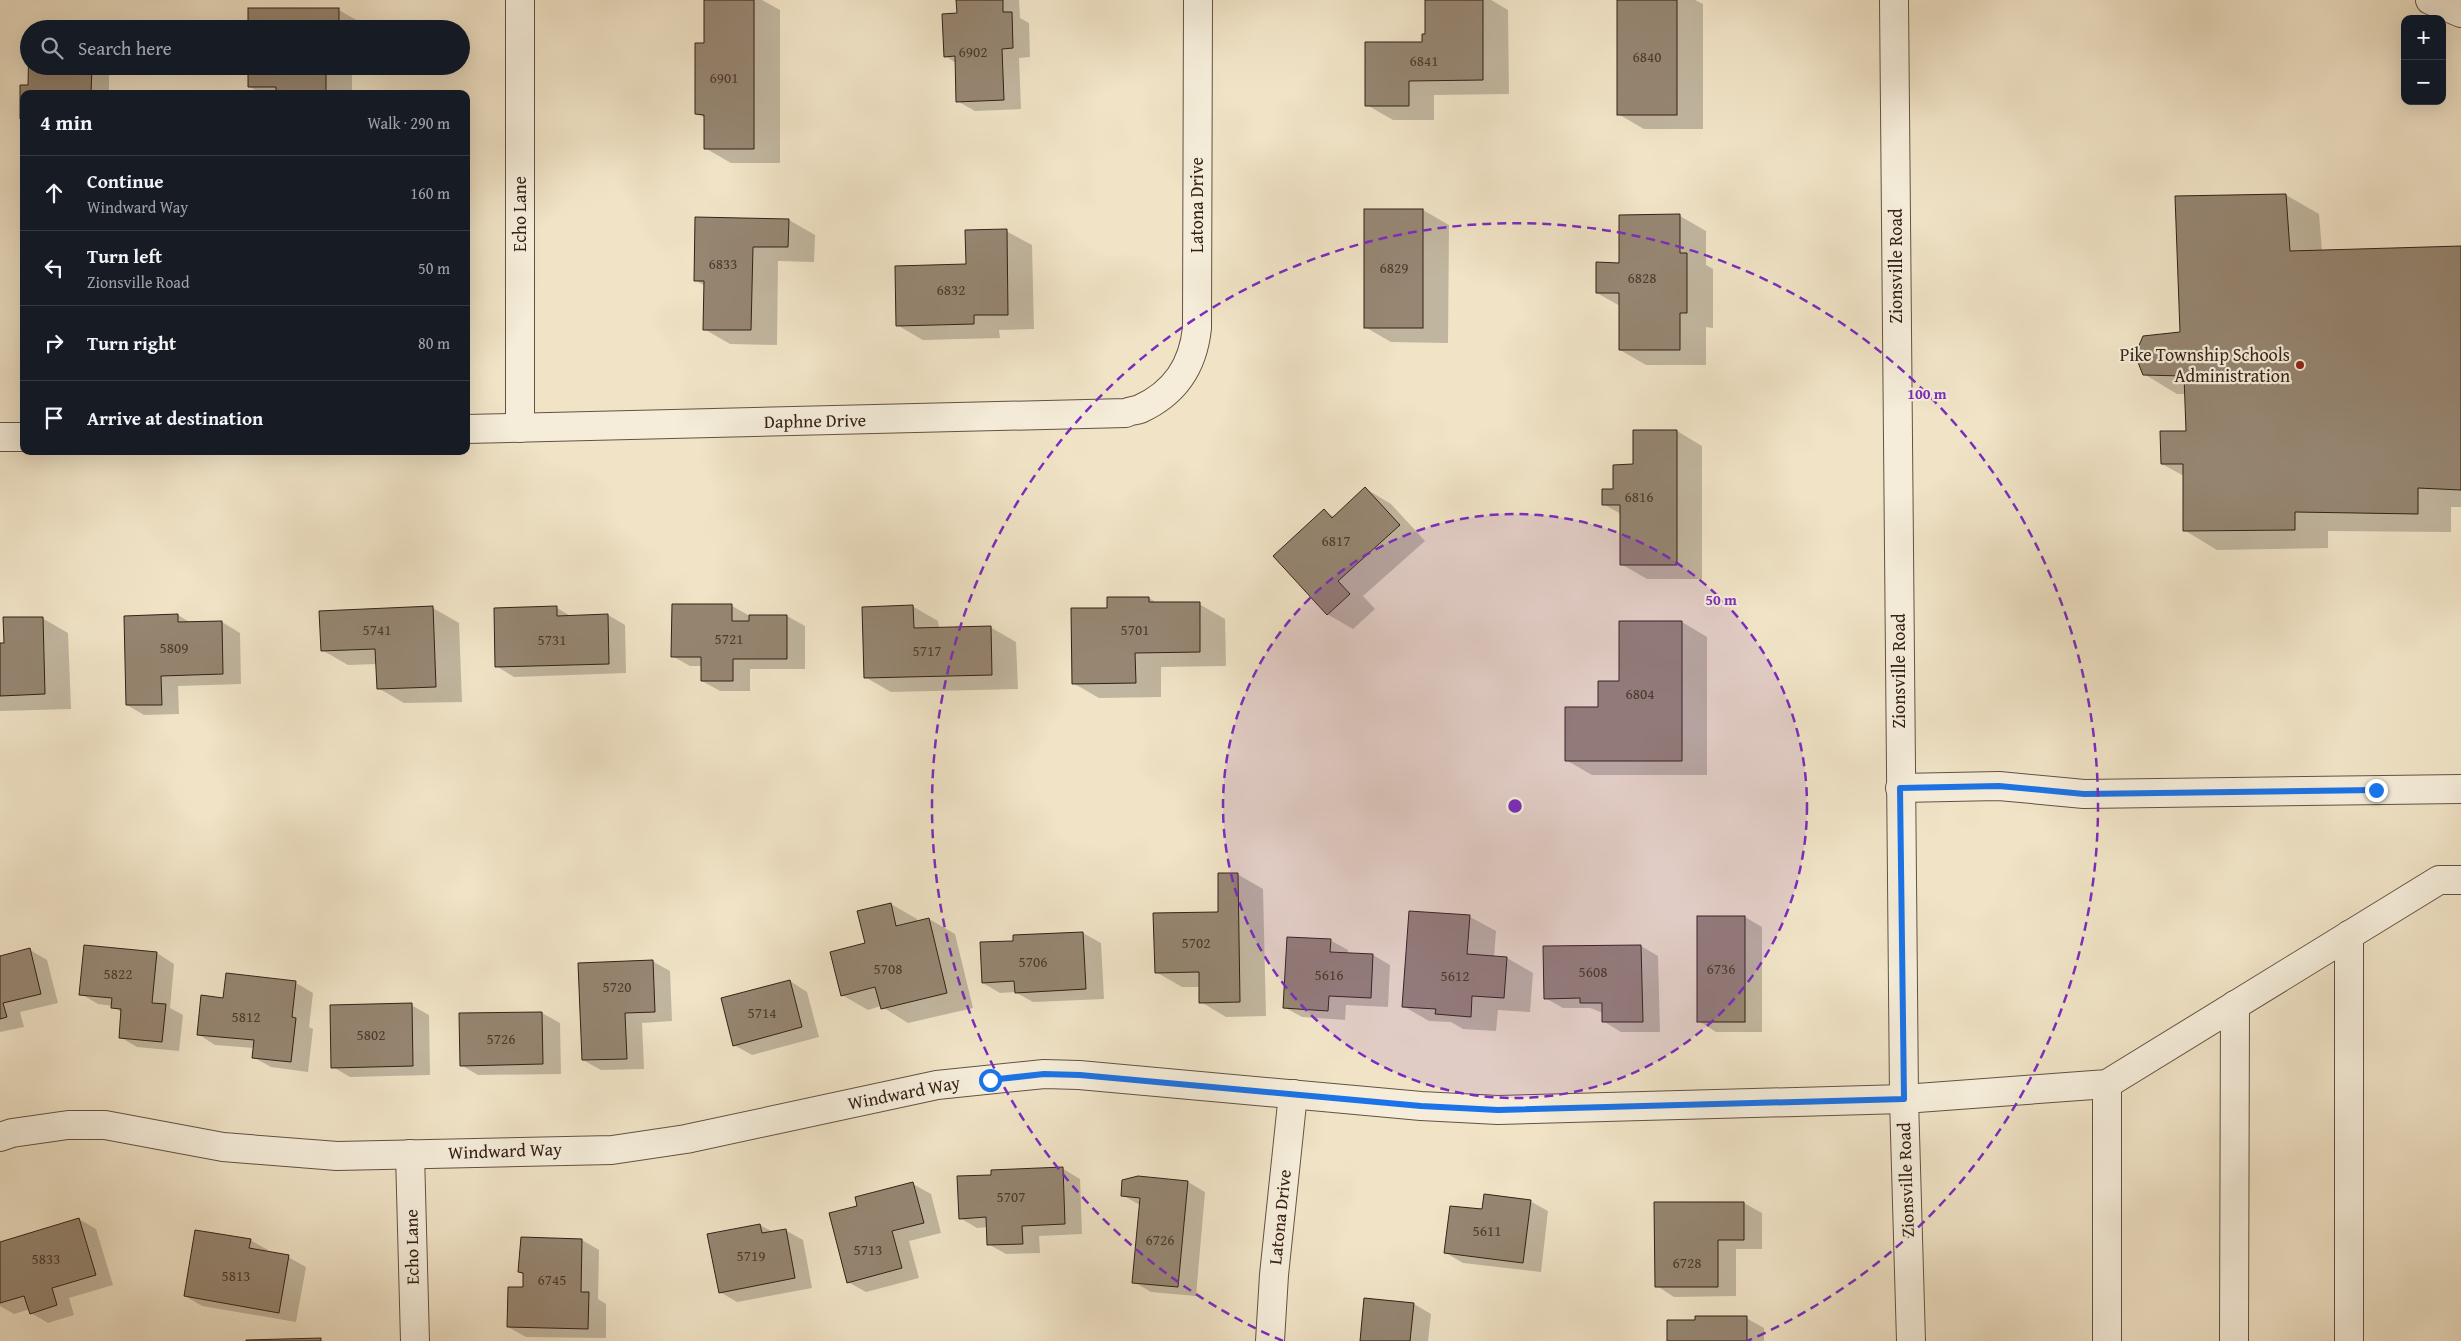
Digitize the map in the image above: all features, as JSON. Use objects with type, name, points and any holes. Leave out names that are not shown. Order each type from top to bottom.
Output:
[{"type":"street","name":"Echo Lane","points":[[520,0],[520,428]]},
{"type":"street","name":"Latona Drive","points":[[1160,398],[1174,387],[1189,363],[1197,328],[1198,0]]},
{"type":"street","name":"Zionsville Road","points":[[1894,0],[1900,788],[1904,1099],[1911,1341]]},
{"type":"street","points":[[2430,0],[2461,13]]},
{"type":"street","name":"Daphne Drive","points":[[470,429],[1126,413],[1131,409],[1138,410],[1160,398]]},
{"type":"street","points":[[0,437],[20,437]]},
{"type":"street","points":[[1900,788],[1999,786],[2084,794],[2461,789]]},
{"type":"street","points":[[2107,1341],[2107,1084],[2439,880],[2461,880]]},
{"type":"street","points":[[2349,935],[2349,1341]]},
{"type":"street","points":[[2234,1341],[2235,1005]]},
{"type":"street","name":"Windward Way","points":[[0,1137],[12,1133],[68,1125],[105,1125],[224,1147],[337,1156],[612,1150],[686,1139],[937,1085],[1044,1074],[1080,1075],[1421,1106],[1498,1110],[1904,1099],[2107,1084]]},
{"type":"street","name":"Latona Drive","points":[[1270,1341],[1274,1275],[1293,1094]]},
{"type":"street","name":"Echo Lane","points":[[410,1154],[415,1341]]},
{"type":"building","points":[[704,0],[754,0],[754,149],[704,149],[704,115],[695,114],[695,43],[704,43]]},
{"type":"building","points":[[956,0],[1003,0],[1003,12],[1012,12],[1013,48],[1002,49],[1004,100],[956,102],[955,56],[944,57],[942,14],[957,13]]},
{"type":"building","points":[[1425,0],[1483,0],[1483,80],[1409,81],[1409,106],[1365,106],[1365,42],[1422,42],[1422,34],[1425,34]]},
{"type":"building","points":[[1617,0],[1677,0],[1677,115],[1617,115]]},
{"type":"building","points":[[248,8],[339,8],[339,20],[248,20]]},
{"type":"building","points":[[28,75],[92,75],[91,90],[20,90],[20,85],[28,85]]},
{"type":"building","points":[[248,75],[326,75],[326,90],[276,90],[276,87],[248,87]]},
{"type":"building","name":"Pike Township Schools Administration","points":[[2286,194],[2290,251],[2461,246],[2461,490],[2418,488],[2418,514],[2295,512],[2295,530],[2183,531],[2183,464],[2161,464],[2160,431],[2186,431],[2184,376],[2143,375],[2135,355],[2143,336],[2180,332],[2175,196]]},
{"type":"building","points":[[1364,209],[1423,209],[1423,328],[1364,328]]},
{"type":"building","points":[[1680,214],[1680,253],[1687,253],[1687,313],[1680,313],[1680,350],[1619,350],[1619,293],[1596,293],[1596,262],[1619,263],[1619,215]]},
{"type":"building","points":[[695,217],[789,219],[788,247],[753,247],[751,330],[703,330],[704,281],[694,281]]},
{"type":"building","points":[[1007,229],[1008,315],[974,315],[974,324],[896,326],[895,266],[966,264],[965,230]]},
{"type":"building","points":[[1633,430],[1677,430],[1677,565],[1620,565],[1620,505],[1602,505],[1602,489],[1613,489],[1613,465],[1633,464]]},
{"type":"building","points":[[1365,487],[1400,525],[1338,581],[1350,594],[1327,615],[1273,556],[1324,509],[1332,518]]},
{"type":"building","points":[[1107,597],[1149,597],[1149,602],[1200,602],[1200,652],[1135,653],[1136,683],[1072,684],[1071,608],[1107,608]]},
{"type":"building","points":[[672,604],[732,604],[732,621],[749,621],[749,615],[787,615],[787,659],[733,659],[733,681],[701,681],[701,657],[671,657]]},
{"type":"building","points":[[913,605],[914,628],[991,626],[992,675],[864,678],[862,607]]},
{"type":"building","points":[[433,606],[436,687],[377,689],[375,649],[321,651],[319,611]]},
{"type":"building","points":[[557,606],[557,616],[608,614],[609,664],[495,667],[494,608]]},
{"type":"building","points":[[178,614],[178,622],[222,621],[223,674],[161,676],[162,705],[126,705],[124,616]]},
{"type":"building","points":[[3,617],[43,617],[45,694],[0,696],[0,643],[4,643]]},
{"type":"building","points":[[1619,621],[1682,621],[1682,761],[1565,761],[1565,707],[1598,707],[1598,681],[1619,681]]},
{"type":"building","points":[[1218,873],[1238,873],[1240,1002],[1199,1003],[1199,972],[1155,973],[1153,913],[1218,912]]},
{"type":"building","points":[[891,903],[896,926],[929,918],[947,993],[881,1009],[875,987],[841,996],[830,952],[865,943],[857,911]]},
{"type":"building","points":[[1409,911],[1470,915],[1467,954],[1507,957],[1504,998],[1472,996],[1471,1017],[1435,1014],[1436,1009],[1402,1007]]},
{"type":"building","points":[[1697,916],[1745,916],[1745,1022],[1697,1022]]},
{"type":"building","points":[[1083,932],[1086,989],[1015,993],[1014,981],[982,983],[980,942],[1013,941],[1013,935]]},
{"type":"building","points":[[1287,937],[1331,939],[1330,952],[1373,954],[1371,998],[1329,996],[1328,1011],[1283,1008]]},
{"type":"building","points":[[84,945],[157,952],[152,1003],[166,1004],[162,1042],[119,1038],[121,1009],[111,1008],[112,998],[79,995]]},
{"type":"building","points":[[1641,945],[1643,1022],[1602,1022],[1602,1003],[1580,1003],[1580,998],[1544,999],[1543,946]]},
{"type":"building","points":[[30,948],[41,994],[3,1003],[7,1017],[0,1019],[0,956]]},
{"type":"building","points":[[653,960],[655,1012],[625,1013],[627,1059],[582,1060],[578,963]]},
{"type":"building","points":[[226,973],[296,981],[292,1017],[296,1018],[291,1062],[252,1058],[254,1040],[197,1035],[201,995],[223,998]]},
{"type":"building","points":[[790,980],[802,1027],[733,1046],[721,998]]},
{"type":"building","points":[[412,1003],[413,1066],[331,1068],[330,1005]]},
{"type":"building","points":[[542,1012],[543,1064],[460,1066],[459,1013]]},
{"type":"building","points":[[1063,1167],[1065,1224],[1022,1226],[1023,1244],[987,1245],[986,1217],[959,1219],[957,1176],[991,1175],[991,1170]]},
{"type":"building","points":[[1138,1176],[1188,1181],[1178,1287],[1132,1283],[1140,1198],[1121,1196],[1122,1180]]},
{"type":"building","points":[[913,1182],[924,1223],[892,1231],[902,1268],[847,1283],[829,1213],[857,1206],[855,1197]]},
{"type":"building","points":[[1484,1194],[1531,1200],[1523,1263],[1444,1253],[1450,1206],[1482,1209]]},
{"type":"building","points":[[1654,1202],[1744,1202],[1744,1240],[1718,1240],[1718,1287],[1655,1287]]},
{"type":"building","points":[[79,1218],[96,1275],[52,1288],[57,1305],[30,1314],[24,1296],[0,1303],[0,1242]]},
{"type":"building","points":[[760,1224],[762,1233],[786,1229],[795,1278],[719,1293],[707,1234]]},
{"type":"building","points":[[195,1230],[251,1239],[249,1248],[289,1255],[279,1313],[184,1296]]},
{"type":"building","points":[[521,1237],[582,1239],[581,1292],[589,1292],[588,1329],[507,1327],[508,1287],[523,1287],[523,1273],[518,1272]]},
{"type":"building","points":[[1364,1298],[1414,1303],[1410,1341],[1360,1341]]},
{"type":"building","points":[[1695,1316],[1747,1316],[1747,1341],[1667,1341],[1667,1320],[1695,1320]]},
{"type":"building","points":[[321,1338],[321,1341],[246,1341],[246,1340]]},
{"type":"place","name":"Pike Township Schools Administration","points":[[2300,365]]},
{"type":"route","points":[[990,1080],[1044,1074],[1080,1075],[1421,1106],[1498,1110],[1904,1099],[1900,788],[1999,786],[2084,794],[2376,790]]}]
